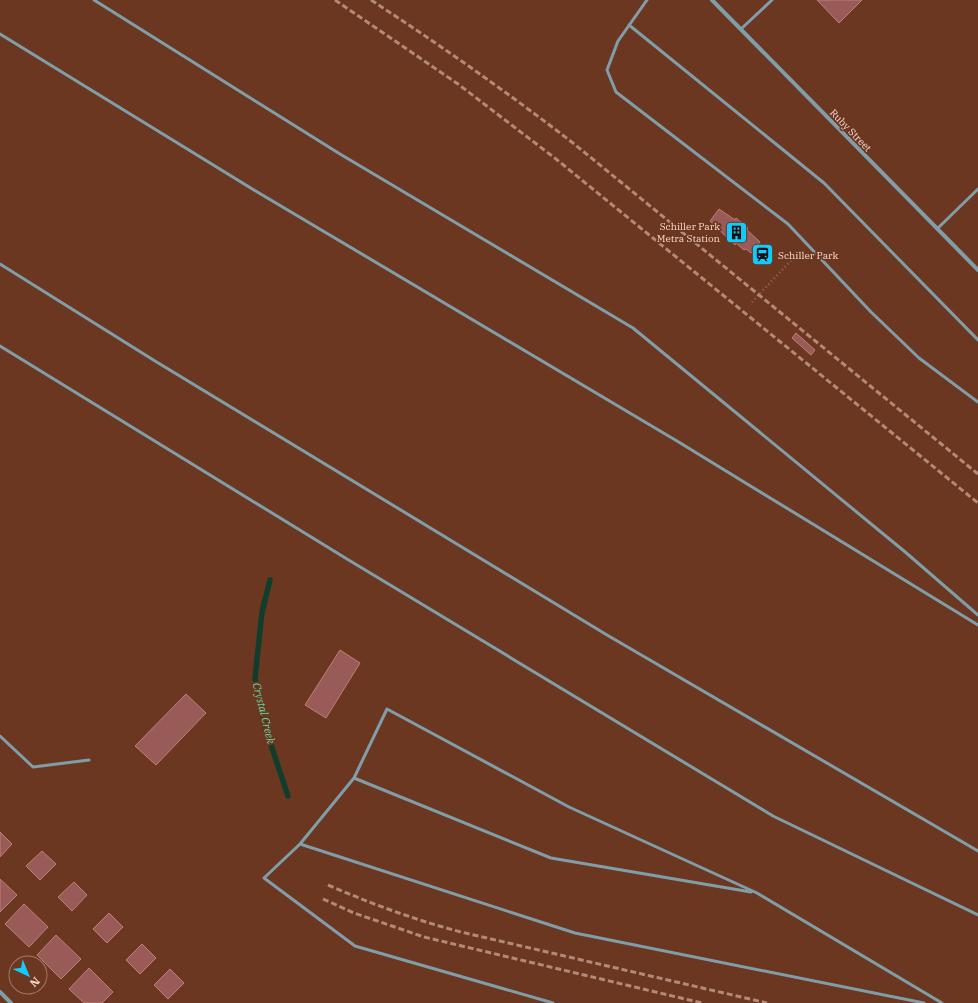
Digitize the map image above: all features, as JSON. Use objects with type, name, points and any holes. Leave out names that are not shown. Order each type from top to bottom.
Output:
[{"type":"street","name":"Ruby Street","points":[[712,0],[978,270]]},
{"type":"street","points":[[0,992],[12,1003]]},
{"type":"lane","points":[[94,0],[340,154],[633,328],[904,551],[978,615]]},
{"type":"lane","points":[[647,0],[618,41],[607,70],[616,92],[788,224],[870,312],[919,358],[978,402]]},
{"type":"lane","points":[[741,29],[772,0]]},
{"type":"lane","points":[[629,25],[824,183],[978,340]]},
{"type":"lane","points":[[0,34],[259,193],[676,441],[978,625]]},
{"type":"lane","points":[[938,229],[978,189]]},
{"type":"lane","points":[[0,264],[162,365],[607,635],[978,852]]},
{"type":"lane","points":[[0,346],[347,559],[773,816],[978,915]]},
{"type":"lane","points":[[553,1003],[355,946],[264,878],[300,844],[354,778],[387,709],[569,807],[757,893],[942,1003]]},
{"type":"lane","points":[[0,736],[33,767],[89,760]]},
{"type":"lane","points":[[354,778],[551,858],[757,893]]},
{"type":"lane","points":[[300,844],[575,933],[924,1003]]},
{"type":"path","points":[[752,302],[806,243]]},
{"type":"building","points":[[817,0],[862,0],[839,23]]},
{"type":"building","name":"Schiller Park Metra Station","points":[[719,209],[735,220],[736,218],[748,228],[747,230],[760,242],[751,253],[746,249],[744,250],[736,243],[735,245],[710,221]]},
{"type":"building","points":[[796,333],[815,350],[811,355],[792,338]]},
{"type":"building","points":[[340,650],[360,663],[326,718],[305,705]]},
{"type":"building","points":[[186,694],[206,713],[156,765],[135,746]]},
{"type":"building","points":[[0,832],[12,844],[0,857]]},
{"type":"building","points":[[42,851],[56,864],[40,880],[26,866]]},
{"type":"building","points":[[0,879],[17,895],[0,912]]},
{"type":"building","points":[[74,882],[87,895],[72,911],[58,897]]},
{"type":"building","points":[[24,904],[48,927],[29,947],[5,924]]},
{"type":"building","points":[[109,913],[123,927],[107,943],[93,929]]},
{"type":"building","points":[[56,935],[81,959],[61,979],[48,966],[48,955],[37,955]]},
{"type":"building","points":[[142,944],[156,958],[140,974],[126,960]]},
{"type":"building","points":[[89,968],[113,992],[102,1003],[84,1003],[69,989]]},
{"type":"building","points":[[170,969],[184,983],[168,999],[154,985]]},
{"type":"waterway","name":"Crystal Creek","points":[[270,580],[262,612],[255,678],[265,727],[288,796]]},
{"type":"railway","points":[[335,0],[458,84],[556,159],[978,503]]},
{"type":"railway","points":[[371,0],[473,69],[573,143],[978,474]]},
{"type":"railway","points":[[328,885],[394,911],[461,932],[767,1003]]},
{"type":"railway","points":[[323,899],[354,913],[424,937],[702,1003]]},
{"type":"place","name":"Schiller Park Metra Station","points":[[736,232]]},
{"type":"place","name":"Schiller Park","points":[[763,255]]}]
